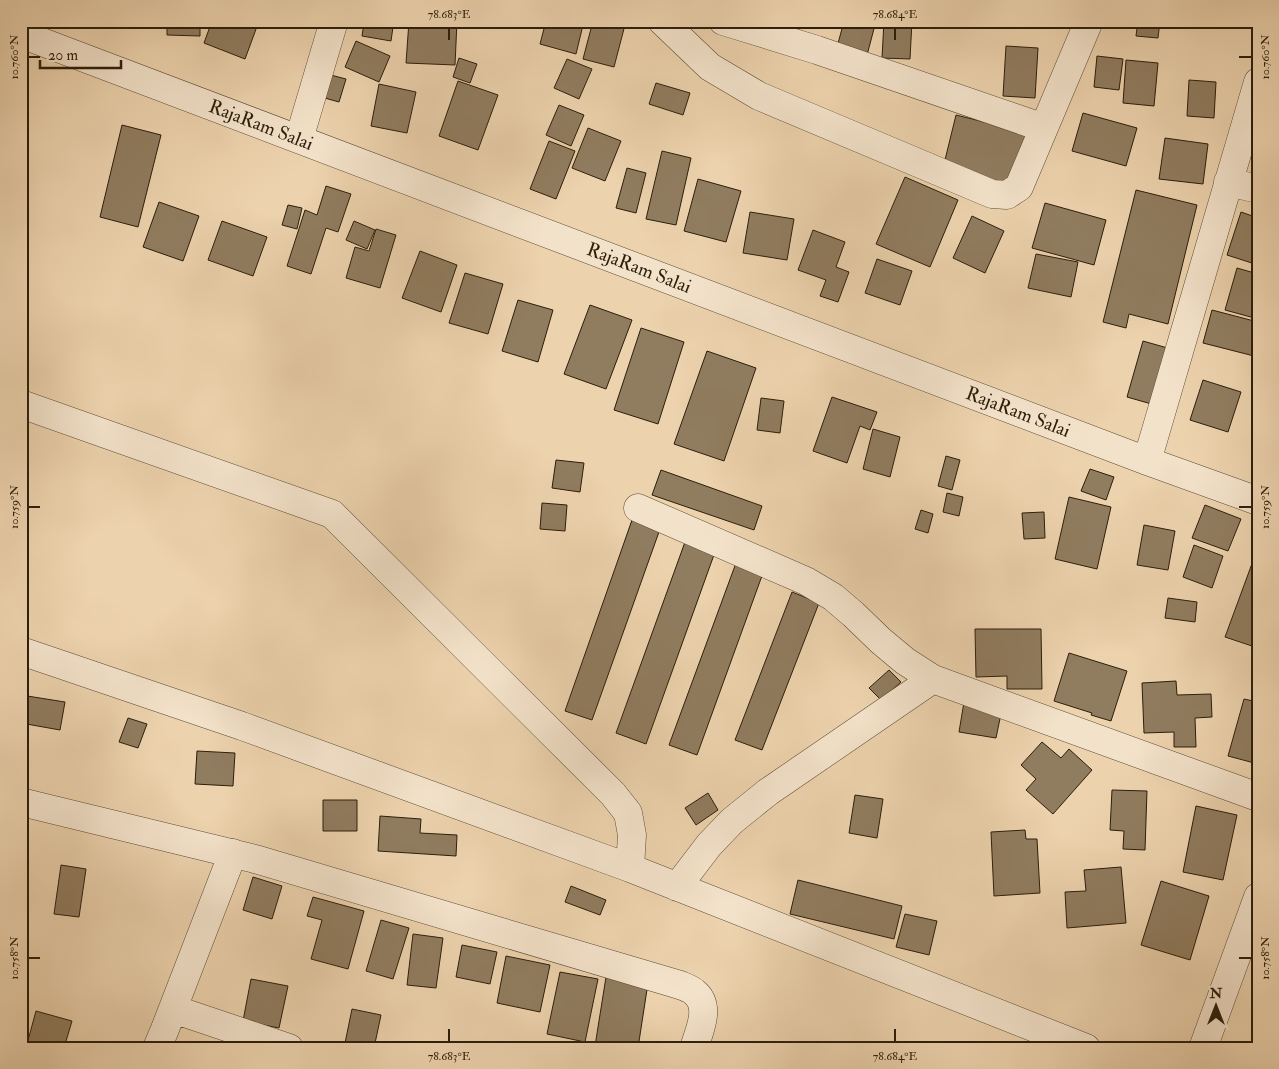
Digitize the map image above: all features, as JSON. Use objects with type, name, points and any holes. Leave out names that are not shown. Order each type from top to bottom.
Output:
[{"type":"street","points":[[299,139],[334,21]]},
{"type":"street","points":[[662,21],[710,67],[758,96],[992,194],[1007,195],[1019,187],[1089,21]]},
{"type":"street","points":[[723,21],[817,50],[1044,128]]},
{"type":"street","name":"RajaRam Salai","points":[[21,34],[1147,461],[1258,501]]},
{"type":"street","points":[[1147,461],[1258,82]]},
{"type":"street","points":[[1228,182],[1258,189]]},
{"type":"street","points":[[21,404],[332,514],[613,794],[628,813],[632,835],[630,868]]},
{"type":"street","points":[[638,508],[806,581],[833,597],[905,661],[933,679],[1258,797]]},
{"type":"street","points":[[21,651],[242,726],[630,868],[1086,1048]]},
{"type":"street","points":[[677,887],[709,845],[732,821],[768,792],[933,679]]},
{"type":"street","points":[[21,802],[233,853],[680,985],[695,992],[703,1004],[704,1016],[694,1048]]},
{"type":"street","points":[[157,1048],[233,853]]},
{"type":"street","points":[[1203,1048],[1258,897]]},
{"type":"street","points":[[173,1009],[289,1048]]},
{"type":"building","points":[[167,21],[200,21],[200,36],[167,35]]},
{"type":"building","points":[[212,21],[259,21],[245,59],[204,43]]},
{"type":"building","points":[[409,21],[457,21],[455,65],[406,63]]},
{"type":"building","points":[[546,21],[584,21],[576,54],[540,44]]},
{"type":"building","points":[[593,21],[626,21],[614,67],[583,59]]},
{"type":"building","points":[[844,21],[876,21],[866,59],[836,51]]},
{"type":"building","points":[[884,21],[912,21],[910,59],[882,58]]},
{"type":"building","points":[[1117,21],[1160,21],[1158,38],[1136,36],[1137,28],[1116,26]]},
{"type":"building","points":[[364,23],[393,27],[391,41],[362,36]]},
{"type":"building","points":[[356,41],[390,56],[379,82],[345,67]]},
{"type":"building","points":[[1006,46],[1038,48],[1035,98],[1003,96]]},
{"type":"building","points":[[1097,56],[1123,59],[1119,90],[1094,87]]},
{"type":"building","points":[[459,58],[477,64],[470,83],[453,77]]},
{"type":"building","points":[[567,59],[592,69],[579,99],[554,88]]},
{"type":"building","points":[[1126,60],[1158,63],[1154,106],[1123,103]]},
{"type":"building","points":[[327,74],[346,79],[339,102],[321,97]]},
{"type":"building","points":[[1189,80],[1216,82],[1214,118],[1187,116]]},
{"type":"building","points":[[458,81],[498,95],[478,150],[439,136]]},
{"type":"building","points":[[656,83],[690,93],[683,115],[649,104]]},
{"type":"building","points":[[379,84],[416,92],[407,133],[371,126]]},
{"type":"building","points":[[559,105],[584,115],[571,146],[546,135]]},
{"type":"building","points":[[1083,113],[1137,128],[1126,166],[1072,151]]},
{"type":"building","points":[[956,115],[1029,133],[1016,186],[943,168]]},
{"type":"building","points":[[122,125],[161,135],[138,227],[100,217]]},
{"type":"building","points":[[588,128],[621,141],[605,181],[572,168]]},
{"type":"building","points":[[1165,138],[1208,144],[1203,184],[1159,179]]},
{"type":"building","points":[[549,141],[575,151],[556,199],[530,189]]},
{"type":"building","points":[[662,151],[691,158],[676,225],[646,219]]},
{"type":"building","points":[[627,168],[646,173],[636,213],[616,208]]},
{"type":"building","points":[[905,177],[958,200],[930,267],[876,244]]},
{"type":"building","points":[[698,179],[741,191],[726,242],[684,231]]},
{"type":"building","points":[[326,186],[351,194],[338,232],[326,228],[311,274],[287,266],[305,210],[317,215]]},
{"type":"building","points":[[1136,190],[1197,205],[1168,324],[1129,314],[1126,328],[1103,322]]},
{"type":"building","points":[[159,202],[199,216],[183,261],[143,247]]},
{"type":"building","points":[[1045,203],[1106,220],[1094,265],[1032,248]]},
{"type":"building","points":[[288,205],[302,208],[297,229],[282,225]]},
{"type":"building","points":[[750,212],[794,219],[787,260],[743,253]]},
{"type":"building","points":[[1241,212],[1258,218],[1258,265],[1227,255]]},
{"type":"building","points":[[972,216],[1004,231],[985,273],[953,258]]},
{"type":"building","points":[[222,221],[267,237],[253,276],[208,260]]},
{"type":"building","points":[[354,221],[375,230],[367,249],[346,240]]},
{"type":"building","points":[[376,229],[396,235],[380,288],[346,278],[355,247],[369,251]]},
{"type":"building","points":[[813,230],[845,242],[836,267],[849,272],[838,302],[820,296],[826,280],[798,270]]},
{"type":"building","points":[[420,251],[457,265],[441,312],[402,298]]},
{"type":"building","points":[[1036,254],[1078,262],[1071,297],[1028,288]]},
{"type":"building","points":[[877,259],[912,271],[900,305],[865,293]]},
{"type":"building","points":[[1237,268],[1258,274],[1258,319],[1225,310]]},
{"type":"building","points":[[465,273],[503,284],[488,334],[449,323]]},
{"type":"building","points":[[518,300],[553,310],[538,362],[502,351]]},
{"type":"building","points":[[590,305],[632,320],[606,389],[564,374]]},
{"type":"building","points":[[1212,310],[1258,322],[1258,340],[1254,356],[1203,343]]},
{"type":"building","points":[[641,328],[684,342],[658,424],[614,410]]},
{"type":"building","points":[[1143,341],[1171,349],[1155,405],[1127,397]]},
{"type":"building","points":[[707,351],[756,368],[724,461],[674,444]]},
{"type":"building","points":[[1203,380],[1241,392],[1228,432],[1190,420]]},
{"type":"building","points":[[832,397],[877,412],[870,430],[860,426],[847,463],[813,451]]},
{"type":"building","points":[[761,398],[784,401],[780,433],[757,430]]},
{"type":"building","points":[[873,429],[900,437],[890,477],[863,469]]},
{"type":"building","points":[[946,456],[960,460],[952,490],[938,486]]},
{"type":"building","points":[[556,460],[584,463],[580,492],[552,488]]},
{"type":"building","points":[[1090,469],[1114,477],[1106,500],[1081,491]]},
{"type":"building","points":[[661,470],[762,506],[754,530],[652,495]]},
{"type":"building","points":[[947,493],[963,497],[959,516],[943,512]]},
{"type":"building","points":[[1069,497],[1111,507],[1097,569],[1055,559]]},
{"type":"building","points":[[542,503],[567,505],[565,531],[540,529]]},
{"type":"building","points":[[1205,505],[1241,519],[1228,551],[1192,538]]},
{"type":"building","points":[[921,510],[933,514],[928,533],[915,529]]},
{"type":"building","points":[[1044,512],[1045,538],[1024,539],[1022,513]]},
{"type":"building","points":[[632,520],[660,529],[592,720],[565,711]]},
{"type":"building","points":[[1144,525],[1175,531],[1168,570],[1137,565]]},
{"type":"building","points":[[685,542],[715,552],[646,744],[616,733]]},
{"type":"building","points":[[1194,545],[1223,556],[1212,588],[1183,577]]},
{"type":"building","points":[[1258,550],[1258,648],[1225,637]]},
{"type":"building","points":[[736,563],[763,573],[697,755],[669,745]]},
{"type":"building","points":[[792,592],[819,603],[762,750],[735,740]]},
{"type":"building","points":[[1168,598],[1197,602],[1195,622],[1165,618]]},
{"type":"building","points":[[975,629],[1041,629],[1042,689],[1007,689],[1007,676],[976,677]]},
{"type":"building","points":[[1069,653],[1127,671],[1111,721],[1054,701]]},
{"type":"building","points":[[889,670],[901,682],[881,700],[869,688]]},
{"type":"building","points":[[1176,681],[1177,695],[1211,694],[1212,717],[1195,718],[1196,747],[1174,747],[1174,732],[1144,733],[1142,683]]},
{"type":"building","points":[[21,695],[65,702],[60,730],[21,723]]},
{"type":"building","points":[[1244,699],[1258,702],[1258,764],[1228,756]]},
{"type":"building","points":[[964,702],[1002,709],[996,738],[959,732]]},
{"type":"building","points":[[128,718],[147,724],[138,748],[119,742]]},
{"type":"building","points":[[1042,742],[1061,758],[1069,749],[1092,770],[1053,814],[1026,790],[1036,779],[1021,765]]},
{"type":"building","points":[[197,751],[235,753],[233,786],[195,784]]},
{"type":"building","points":[[1112,790],[1147,791],[1145,850],[1123,849],[1124,831],[1110,830]]},
{"type":"building","points":[[708,793],[718,810],[696,825],[685,808]]},
{"type":"building","points":[[855,795],[883,799],[877,838],[849,833]]},
{"type":"building","points":[[323,800],[357,800],[357,831],[323,831]]},
{"type":"building","points":[[1196,806],[1237,815],[1223,880],[1183,872]]},
{"type":"building","points":[[380,816],[421,819],[420,833],[457,835],[456,856],[378,851]]},
{"type":"building","points":[[1025,830],[1026,839],[1037,839],[1040,893],[994,896],[991,832]]},
{"type":"building","points":[[21,842],[26,843],[23,868],[21,867]]},
{"type":"building","points":[[61,865],[86,869],[79,917],[54,914]]},
{"type":"building","points":[[1121,867],[1126,923],[1067,928],[1065,892],[1086,891],[1084,870]]},
{"type":"building","points":[[253,877],[282,886],[272,919],[243,910]]},
{"type":"building","points":[[798,880],[902,906],[894,939],[790,914]]},
{"type":"building","points":[[1161,881],[1209,896],[1190,960],[1141,945]]},
{"type":"building","points":[[571,886],[606,900],[600,915],[565,902]]},
{"type":"building","points":[[313,897],[364,911],[348,969],[311,959],[322,920],[307,916]]},
{"type":"building","points":[[905,914],[937,921],[929,955],[896,947]]},
{"type":"building","points":[[381,920],[409,928],[393,979],[366,971]]},
{"type":"building","points":[[413,934],[443,938],[436,988],[407,985]]},
{"type":"building","points":[[462,945],[497,952],[490,984],[456,977]]},
{"type":"building","points":[[506,956],[550,965],[540,1012],[497,1003]]},
{"type":"building","points":[[560,972],[598,979],[585,1042],[547,1034]]},
{"type":"building","points":[[606,977],[648,983],[638,1048],[595,1046]]},
{"type":"building","points":[[251,979],[288,986],[279,1028],[243,1021]]},
{"type":"building","points":[[352,1009],[381,1015],[374,1048],[344,1048]]},
{"type":"building","points":[[36,1011],[72,1021],[64,1048],[41,1048],[27,1044]]}]
